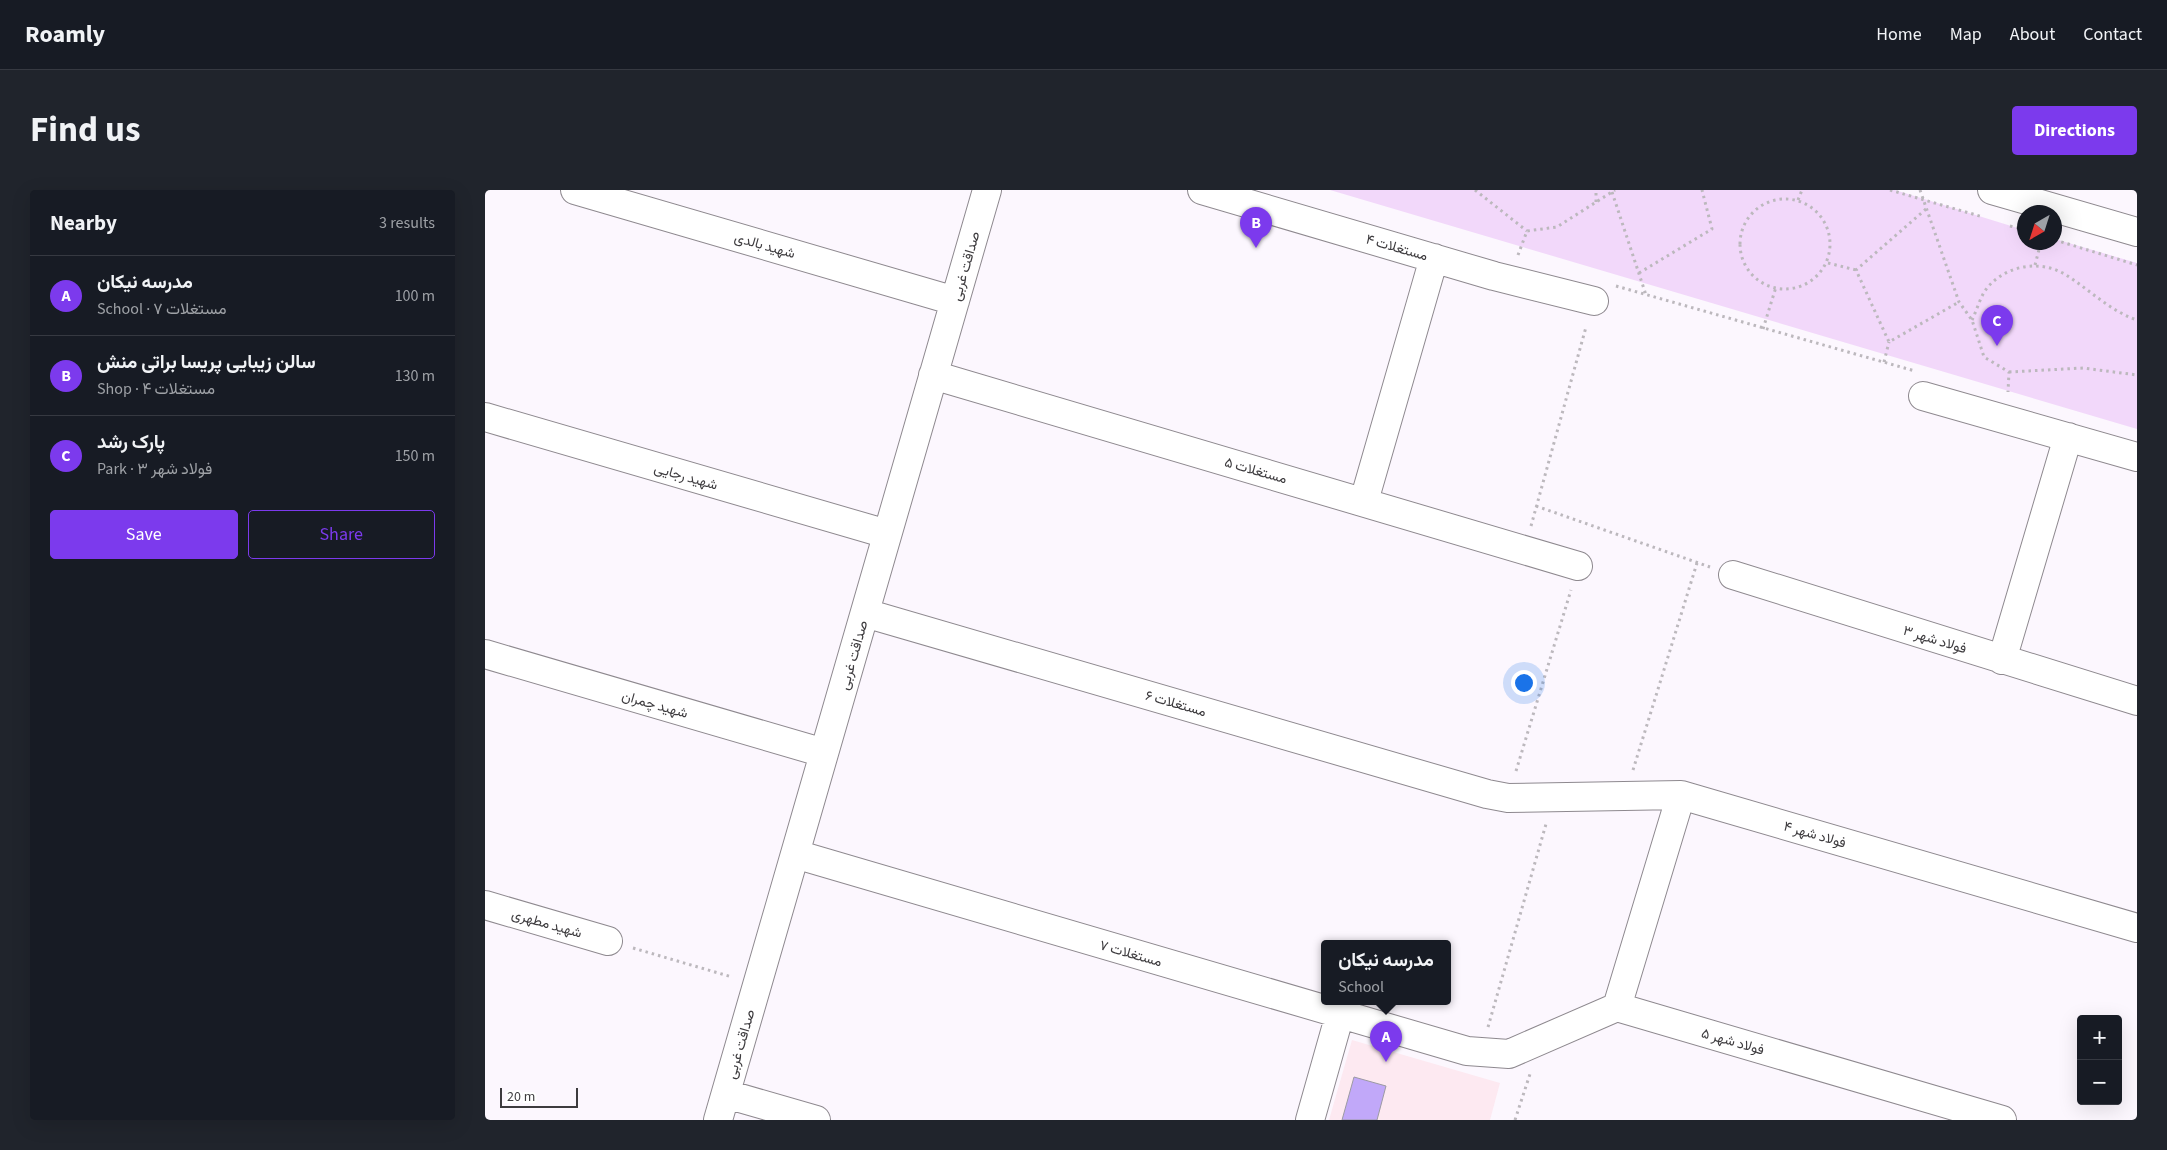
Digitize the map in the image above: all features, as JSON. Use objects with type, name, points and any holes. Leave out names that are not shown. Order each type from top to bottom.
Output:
[{"type":"street","name":"شهید بالدی","points":[[575,190],[955,301]]},
{"type":"street","name":"صداقت غربی","points":[[719,1120],[987,190]]},
{"type":"street","name":"مستغلات ۴","points":[[1202,190],[1434,258],[1601,293]]},
{"type":"street","points":[[1992,190],[2135,225]]},
{"type":"street","points":[[1364,501],[1434,258]]},
{"type":"street","name":"مستغلات ۵","points":[[933,375],[1525,548],[1578,566]]},
{"type":"street","points":[[1922,384],[1993,416],[2137,457]]},
{"type":"street","name":"شهید رجایی","points":[[485,417],[887,534]]},
{"type":"street","points":[[2002,660],[2067,437]]},
{"type":"street","name":"فولاد شهر ۳","points":[[1733,576],[2137,702]]},
{"type":"street","name":"مستغلات ۶","points":[[865,613],[1497,796]]},
{"type":"street","name":"شهید چمران","points":[[485,654],[824,753]]},
{"type":"street","points":[[1474,1051],[1509,1054],[1617,1007],[1681,795]]},
{"type":"street","name":"فولاد شهر ۴","points":[[1497,796],[1681,795],[2137,928]]},
{"type":"street","name":"مستغلات ۷","points":[[795,854],[1341,1014],[1474,1051]]},
{"type":"street","name":"شهید مطهری","points":[[485,905],[608,941]]},
{"type":"street","name":"فولاد شهر ۵","points":[[1617,1007],[2002,1120]]},
{"type":"street","points":[[1310,1120],[1341,1014]]},
{"type":"street","points":[[726,1094],[816,1120]]},
{"type":"path","points":[[1475,190],[1527,231],[1557,227],[1614,191],[1646,295]]},
{"type":"path","points":[[1596,190],[1596,203]]},
{"type":"path","points":[[1639,273],[1712,229],[1702,190]]},
{"type":"path","points":[[1798,200],[1802,190]]},
{"type":"path","points":[[1889,190],[1923,198],[1987,218]]},
{"type":"path","points":[[1920,190],[1959,302],[1972,320],[1984,357],[2009,372],[2083,368],[2137,375]]},
{"type":"path","points":[[1772,199],[1798,200],[1820,214],[1831,238],[1827,263],[1810,283],[1785,290],[1776,288],[1760,283],[1743,263],[1739,237],[1751,213],[1772,199]]},
{"type":"path","points":[[1856,270],[1927,209]]},
{"type":"path","points":[[2006,224],[2017,227]]},
{"type":"path","points":[[1526,259],[1517,256],[1527,231]]},
{"type":"path","points":[[2062,242],[2137,265]]},
{"type":"path","points":[[2035,264],[2039,250]]},
{"type":"path","points":[[1827,263],[1856,270]]},
{"type":"path","points":[[1972,320],[1987,288],[2012,269],[2035,264],[2064,274],[2123,315],[2137,320]]},
{"type":"path","points":[[1856,270],[1889,342],[1884,362]]},
{"type":"path","points":[[1763,329],[1776,288]]},
{"type":"path","points":[[1525,548],[1601,293],[1646,295],[1884,362],[1922,384]]},
{"type":"path","points":[[1889,342],[1959,302]]},
{"type":"path","points":[[1993,416],[2007,396],[2009,372]]},
{"type":"path","points":[[1536,506],[1733,576]]},
{"type":"path","points":[[1625,796],[1697,563]]},
{"type":"path","points":[[1497,796],[1578,566]]},
{"type":"path","points":[[1474,1051],[1554,797]]},
{"type":"path","points":[[608,941],[758,984]]},
{"type":"path","points":[[1515,1120],[1541,1041]]},
{"type":"shaded area","points":[[1330,190],[1895,190],[2017,228],[2017,250],[2062,250],[2062,241],[2137,263],[2137,429]]},
{"type":"shaded area","points":[[1352,1040],[1500,1083],[1490,1120],[1329,1120]]},
{"type":"building","points":[[1354,1077],[1386,1086],[1377,1120],[1342,1120]]},
{"type":"place","name":"سالن زیبایی پریسا براتی منش","points":[[1256,248]]},
{"type":"place","name":"پارک رشد","points":[[1997,346]]},
{"type":"place","name":"مدرسه نیکان","points":[[1386,1062]]}]
